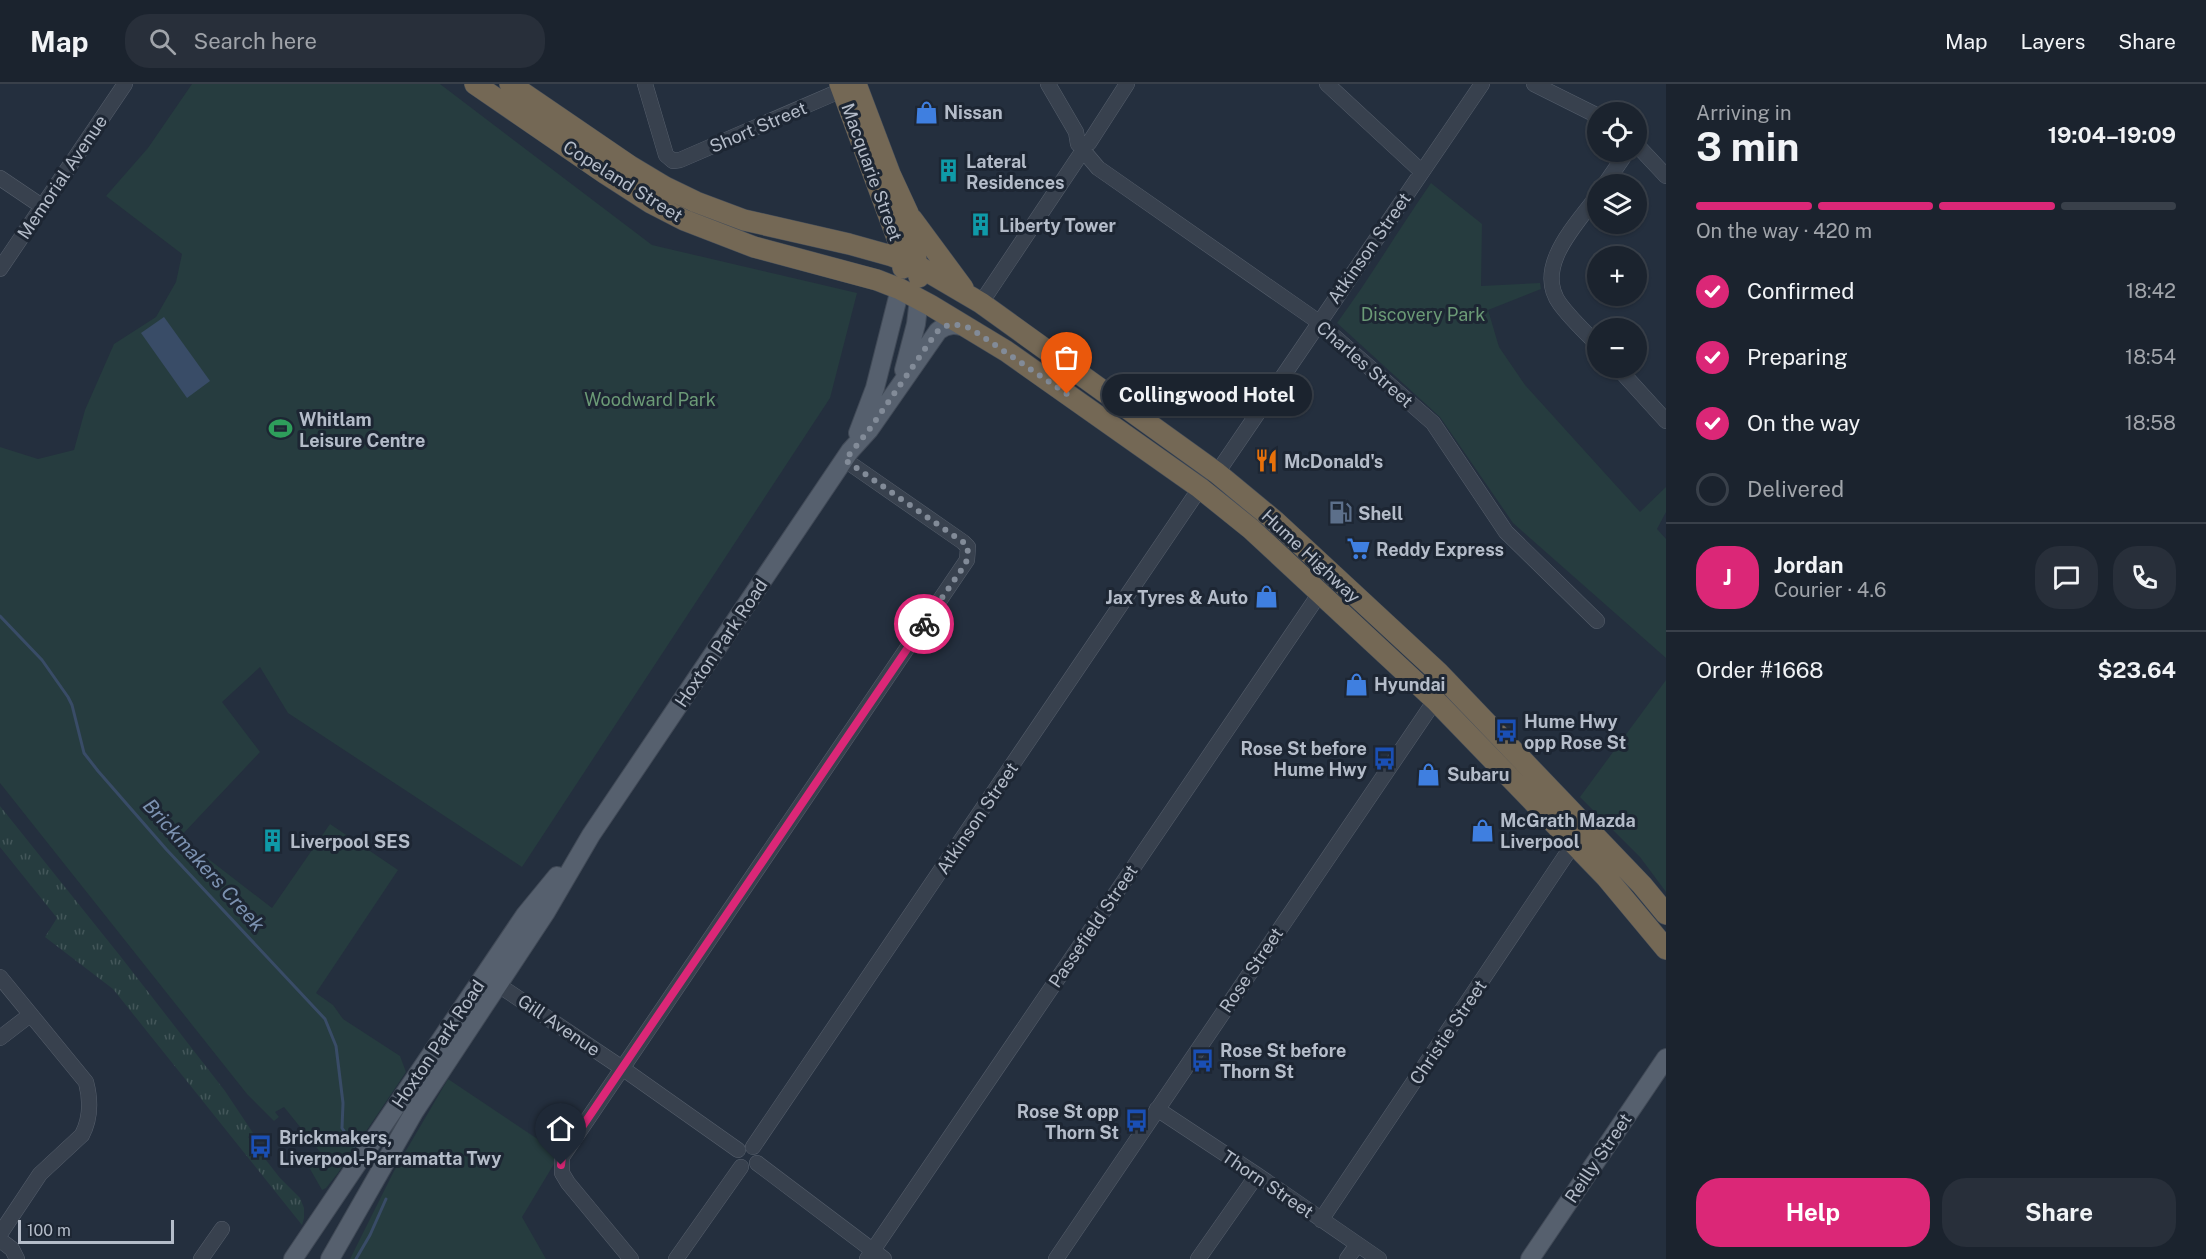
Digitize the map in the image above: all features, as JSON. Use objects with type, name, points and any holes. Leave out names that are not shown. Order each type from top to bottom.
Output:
[{"type":"highway","name":"Copeland Street","points":[[475,84],[606,174],[651,203],[684,220],[754,247],[853,273],[910,294]]},
{"type":"highway","name":"Copeland Street","points":[[510,84],[630,166],[686,197],[744,220],[849,244],[911,263]]},
{"type":"highway","name":"Macquarie Street","points":[[846,86],[900,246],[911,263]]},
{"type":"highway","name":"Macquarie Street","points":[[846,86],[908,213],[911,263]]},
{"type":"highway","points":[[849,244],[863,243],[880,235],[886,222],[885,204]]},
{"type":"highway","points":[[908,213],[975,300]]},
{"type":"highway","points":[[910,294],[911,263]]},
{"type":"highway","name":"Hume Highway","points":[[911,263],[975,300],[1217,473],[1275,521],[1449,683],[1642,885],[1666,914]]},
{"type":"highway","name":"Hume Highway","points":[[910,294],[970,328],[1200,488],[1251,529],[1435,700],[1574,843],[1619,892],[1666,949]]},
{"type":"main road","name":"Hoxton Park Road","points":[[888,404],[906,366],[916,324],[910,294]]},
{"type":"main road","name":"Hoxton Park Road","points":[[848,456],[910,294]]},
{"type":"main road","name":"Hoxton Park Road","points":[[293,1259],[489,978],[546,912],[591,835],[848,456],[888,404],[939,329],[956,324],[970,328]]},
{"type":"main road","name":"Hoxton Park Road","points":[[330,1259],[489,978]]},
{"type":"main road","name":"Reilly Street","points":[[1530,1259],[1666,1058]]},
{"type":"street","name":"Memorial Avenue","points":[[0,269],[125,84]]},
{"type":"street","name":"Short Street","points":[[645,84],[666,155],[673,161],[680,160],[846,86]]},
{"type":"street","name":"Charles Street","points":[[1048,84],[1076,132],[1083,149],[1098,168],[1318,323],[1433,423],[1506,532],[1597,621]]},
{"type":"street","points":[[975,300],[1127,84]]},
{"type":"street","points":[[1327,84],[1422,172]]},
{"type":"street","name":"Atkinson Street","points":[[1217,473],[1482,84]]},
{"type":"street","points":[[1534,84],[1587,110]]},
{"type":"street","points":[[1647,156],[1666,176]]},
{"type":"street","points":[[0,178],[43,207]]},
{"type":"street","points":[[1587,211],[1554,259],[1551,282],[1560,304],[1587,333]]},
{"type":"street","points":[[1627,378],[1666,421]]},
{"type":"street","points":[[631,1259],[562,1173],[561,1165],[567,1150],[967,560],[968,547],[963,542],[848,456]]},
{"type":"street","name":"Atkinson Street","points":[[745,1149],[1200,488]]},
{"type":"street","name":"Passefield Street","points":[[874,1256],[1320,593]]},
{"type":"street","name":"Rose Street","points":[[1056,1259],[1435,700],[1449,683]]},
{"type":"street","name":"Christie Street","points":[[1321,1220],[1574,843]]},
{"type":"street","points":[[0,977],[86,1082],[90,1110],[82,1135],[40,1174],[0,1234]]},
{"type":"street","name":"Gill Avenue","points":[[489,978],[745,1149]]},
{"type":"street","points":[[0,1038],[30,1016]]},
{"type":"street","name":"Thorn Street","points":[[1157,1109],[1379,1259]]},
{"type":"street","points":[[741,1167],[736,1159],[745,1149],[758,1154],[757,1163]]},
{"type":"street","points":[[757,1163],[874,1256]]},
{"type":"street","points":[[741,1167],[749,1168],[757,1163]]},
{"type":"street","points":[[676,1259],[741,1167]]},
{"type":"street","points":[[1198,1259],[1257,1175]]},
{"type":"street","points":[[201,1259],[222,1229]]},
{"type":"street","points":[[0,1240],[12,1249],[17,1259]]},
{"type":"street","points":[[1347,1259],[1357,1245]]},
{"type":"green space","name":"Woodward Park","points":[[192,84],[440,84],[652,245],[857,293],[830,398],[522,867],[288,713],[260,667],[222,702],[260,752],[180,837],[272,908],[330,824],[398,870],[316,993],[333,1005],[343,1019],[400,1056],[406,1072],[338,1173],[322,1190],[306,1162],[311,1158],[317,1165],[325,1158],[284,1107],[275,1112],[279,1117],[274,1121],[247,1094],[0,783],[0,447],[38,459],[74,450],[85,410],[114,344],[156,317],[176,282],[182,254],[106,196],[148,148]]},
{"type":"green space","name":"Discovery Park","points":[[1431,183],[1482,224],[1481,286],[1540,283],[1541,289],[1488,310],[1499,347],[1525,385],[1640,512],[1666,487],[1666,512],[1657,529],[1666,539],[1666,658],[1513,523],[1440,417],[1337,323]]},
{"type":"green space","points":[[1666,680],[1666,892],[1640,857],[1580,797]]},
{"type":"green space","points":[[0,806],[225,1091],[253,1133],[248,1137],[280,1178],[300,1198],[304,1208],[302,1225],[113,989],[45,937],[57,918],[0,847]]},
{"type":"green space","points":[[448,1079],[560,1154],[522,1217],[546,1259],[350,1259],[394,1171]]},
{"type":"water","points":[[164,317],[210,381],[187,398],[141,333]]},
{"type":"waterway","name":"Brickmakers Creek","points":[[0,616],[42,660],[68,697],[84,753],[98,771],[166,849],[325,1019],[336,1046],[343,1103],[342,1128],[354,1146]]},
{"type":"waterway","name":"Brickmakers Creek","points":[[356,1259],[386,1199]]},
{"type":"way so far","points":[[924,624],[964,566],[968,547],[845,460],[850,451],[869,430],[939,329],[946,326],[956,324],[970,328],[1067,394]]},
{"type":"place","name":"Nissan","points":[[926,112]]},
{"type":"place","name":"Lateral Residences","points":[[948,171]]},
{"type":"place","name":"Liberty Tower","points":[[981,225]]},
{"type":"place","name":"Collingwood Hotel","points":[[1067,394]]},
{"type":"place","name":"Whitlam Leisure Centre","points":[[281,429]]},
{"type":"place","name":"McDonald's","points":[[1266,461]]},
{"type":"place","name":"Shell","points":[[1340,513]]},
{"type":"place","name":"Reddy Express","points":[[1358,549]]},
{"type":"place","name":"Jax Tyres & Auto","points":[[1266,597]]},
{"type":"place","name":"Hyundai","points":[[1356,684]]},
{"type":"place","name":"Hume Hwy opp Rose St","points":[[1506,731]]},
{"type":"place","name":"Rose St before Hume Hwy","points":[[1385,758]]},
{"type":"place","name":"Subaru","points":[[1429,774]]},
{"type":"place","name":"McGrath Mazda Liverpool","points":[[1482,830]]},
{"type":"place","name":"Liverpool SES","points":[[272,841]]},
{"type":"place","name":"Rose St before Thorn St","points":[[1202,1060]]},
{"type":"place","name":"Rose St opp Thorn St","points":[[1137,1121]]},
{"type":"place","name":"Brickmakers, Liverpool-Parramatta Twy","points":[[261,1147]]},
{"type":"route","points":[[561,1165],[562,1157],[582,1127],[924,624]]}]
